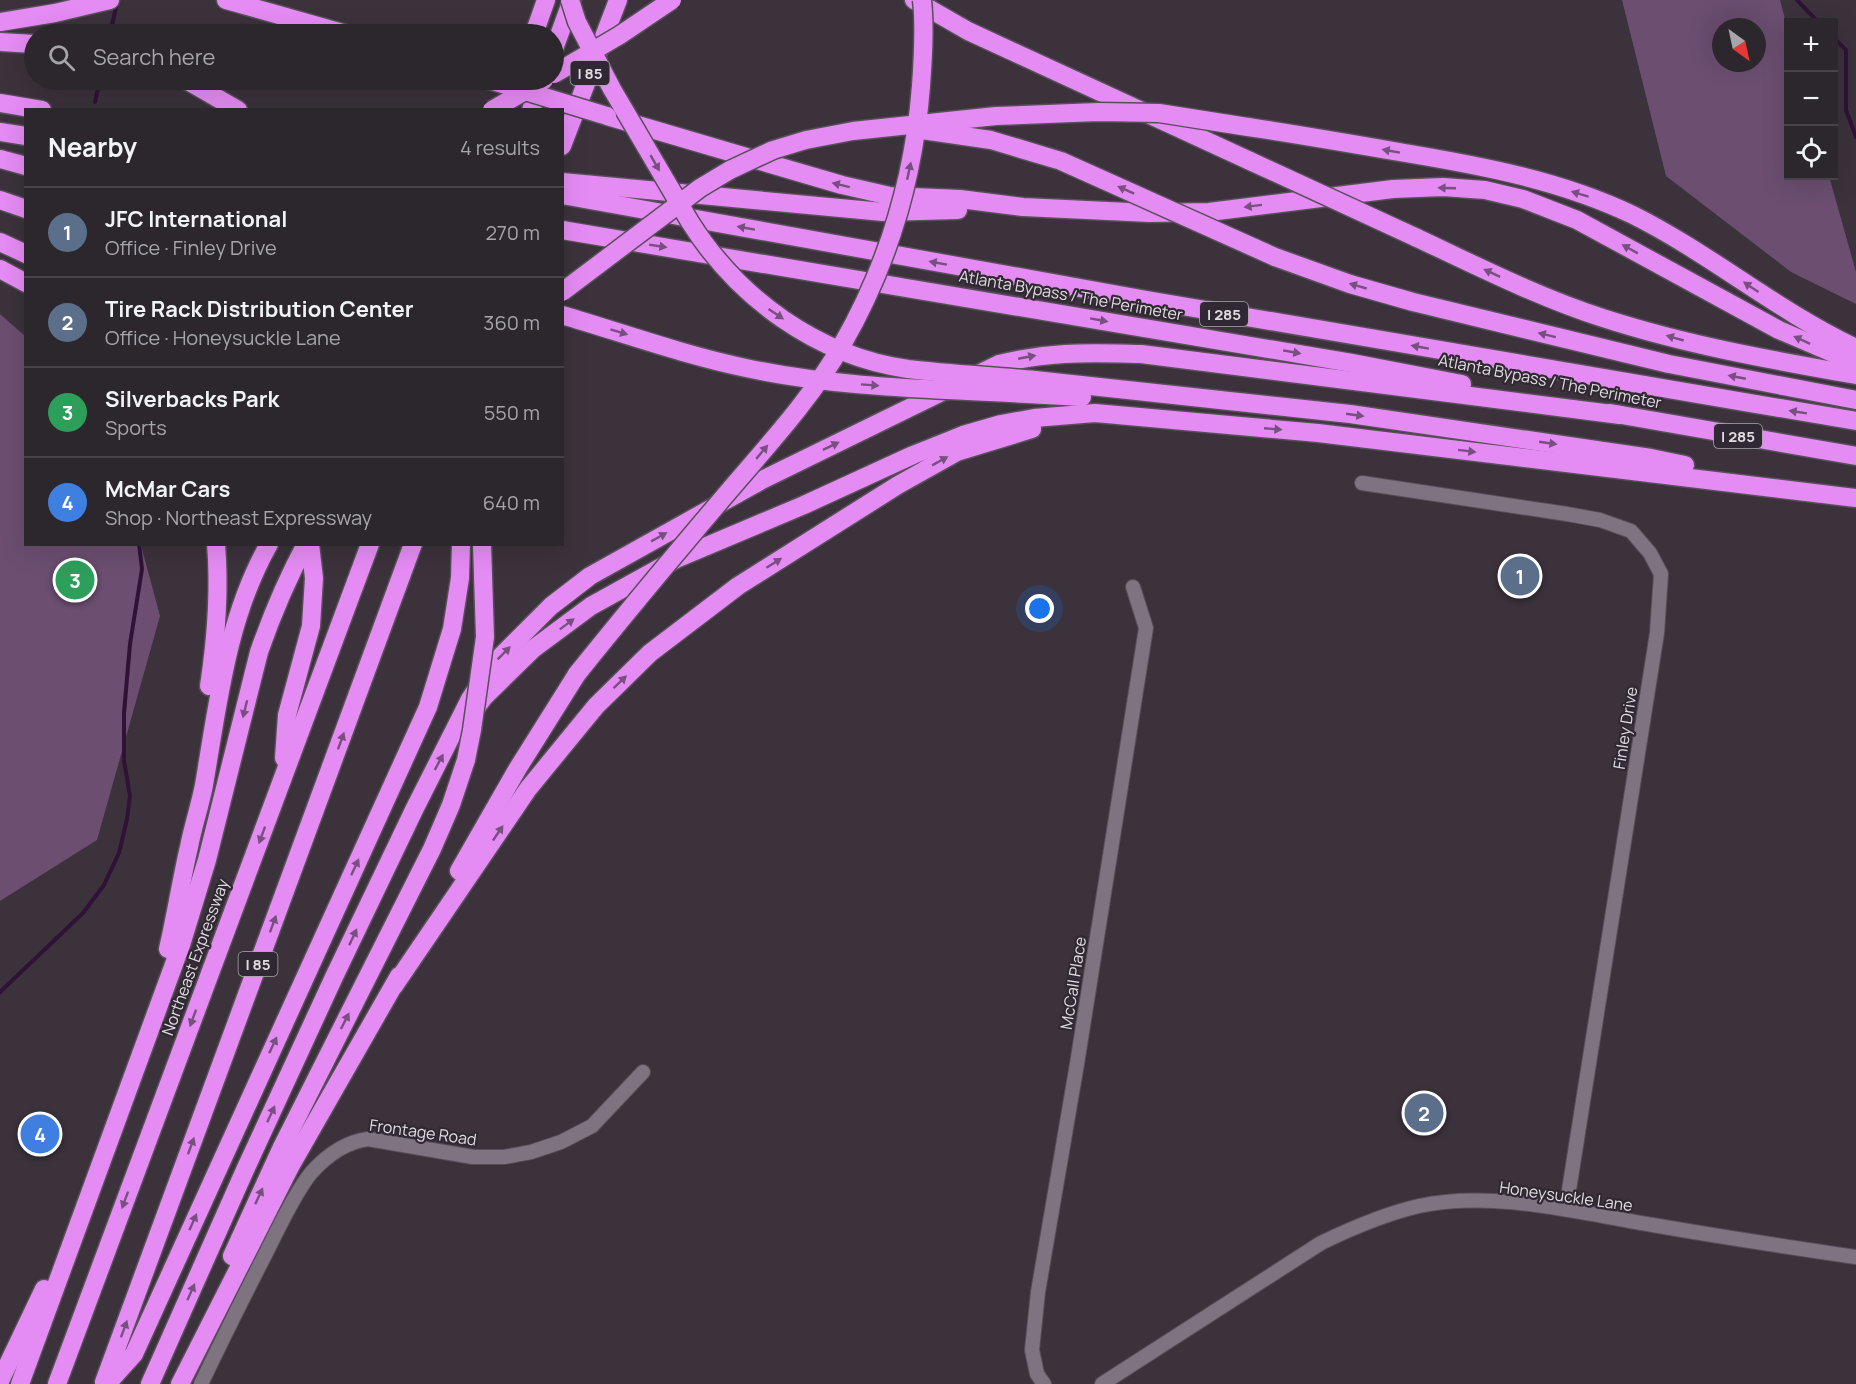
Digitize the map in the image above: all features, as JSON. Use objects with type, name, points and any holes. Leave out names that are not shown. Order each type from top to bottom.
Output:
[{"type":"highway","points":[[0,22],[110,0]]},
{"type":"highway","points":[[226,0],[311,24]]},
{"type":"highway","points":[[538,24],[546,0]]},
{"type":"highway","points":[[571,0],[577,22],[612,89],[702,241],[729,275],[761,304],[817,339],[877,361],[906,368],[1031,387],[1168,403],[1234,403],[1350,414],[1651,458],[1818,492]]},
{"type":"highway","name":"I 85","points":[[563,24],[571,0]]},
{"type":"highway","name":"I 85","points":[[564,141],[618,0]]},
{"type":"highway","points":[[564,68],[620,35],[672,0]]},
{"type":"highway","points":[[914,0],[968,31],[1530,291],[1603,318],[1703,346],[1856,375]]},
{"type":"highway","points":[[178,1384],[291,1165],[518,768],[577,674],[637,599],[780,431],[818,382],[847,335],[876,277],[902,204],[917,131],[923,62],[922,0]]},
{"type":"highway","points":[[0,42],[24,43]]},
{"type":"highway","points":[[203,90],[235,108]]},
{"type":"highway","points":[[507,108],[514,90]]},
{"type":"highway","points":[[522,90],[842,185],[890,196],[960,199],[1023,207],[1150,213],[1209,212],[1393,189],[1443,187],[1485,190],[1522,199],[1577,220],[1779,330],[1856,363]]},
{"type":"highway","points":[[495,108],[526,90]]},
{"type":"highway","points":[[532,108],[539,90]]},
{"type":"highway","points":[[0,103],[30,108]]},
{"type":"highway","points":[[564,290],[682,200],[730,170],[773,150],[806,140],[853,131],[996,116],[1098,112],[1167,114],[1491,168],[1592,198],[1633,215],[1694,249],[1798,317],[1856,348]]},
{"type":"highway","points":[[893,127],[991,140],[1061,161],[1275,257],[1350,284],[1413,302],[1669,364],[1856,400]]},
{"type":"highway","points":[[0,132],[24,136]]},
{"type":"highway","points":[[0,159],[24,165]]},
{"type":"highway","points":[[564,183],[598,194],[884,212],[1023,207]]},
{"type":"highway","name":"Atlanta Bypass / The Perimeter","points":[[564,195],[598,194],[1147,300],[1856,421]]},
{"type":"highway","points":[[0,200],[24,207]]},
{"type":"highway","name":"Atlanta Bypass / The Perimeter","points":[[571,231],[1352,363],[1620,415],[1856,456]]},
{"type":"highway","points":[[0,242],[24,253]]},
{"type":"highway","points":[[0,269],[24,283]]},
{"type":"highway","points":[[564,316],[711,359],[793,377],[839,383],[1031,387]]},
{"type":"highway","points":[[150,1384],[334,977],[470,699],[494,663],[551,606],[590,576],[762,480],[999,364],[1029,356],[1067,352],[1142,354],[1620,415]]},
{"type":"highway","points":[[451,738],[484,697],[533,649],[591,606],[676,559],[804,505],[913,454],[963,435],[1034,418],[1095,413],[1318,433],[1856,498]]},
{"type":"highway","points":[[394,986],[528,789],[559,749],[596,706],[674,633],[738,586],[898,485],[957,452],[1027,429],[1091,422],[1162,419]]},
{"type":"highway","points":[[188,849],[194,788],[214,651],[218,573],[216,546]]},
{"type":"highway","points":[[147,1039],[203,789],[230,642],[245,596],[268,546]]},
{"type":"highway","points":[[20,1384],[181,945],[207,861],[259,652],[284,588],[307,546]]},
{"type":"highway","points":[[282,780],[288,715],[311,626],[314,578],[308,546]]},
{"type":"highway","name":"Northeast Expressway","points":[[57,1384],[368,546]]},
{"type":"highway","name":"I 85","points":[[105,1384],[412,546]]},
{"type":"highway","points":[[105,1384],[134,1354],[428,707],[452,629],[460,578],[461,546]]},
{"type":"highway","points":[[178,1384],[233,1252],[282,1147],[432,849],[451,805],[466,760],[485,637],[482,546]]},
{"type":"highway","points":[[0,1381],[88,1196]]},
{"type":"street","name":"Finley Drive","points":[[1362,483],[1600,520],[1631,531],[1650,554],[1661,574],[1656,633],[1566,1209]]},
{"type":"street","name":"McCall Place","points":[[1044,1384],[1037,1374],[1032,1350],[1038,1292],[1079,1055],[1146,628],[1133,588]]},
{"type":"street","name":"Frontage Road","points":[[201,1384],[279,1227],[310,1175],[326,1158],[354,1141],[368,1139],[473,1157],[504,1157],[531,1152],[561,1142],[592,1126],[643,1072]]},
{"type":"street","name":"Honeysuckle Lane","points":[[1102,1384],[1321,1243],[1359,1224],[1419,1206],[1506,1201],[1856,1257]]},
{"type":"shaded area","points":[[1622,0],[1780,0],[1785,18],[1784,180],[1830,180],[1856,272],[1856,304],[1791,272],[1666,176]]},
{"type":"shaded area","points":[[0,314],[24,335],[24,546],[141,546],[160,616],[97,840],[0,901]]},
{"type":"waterway","points":[[1797,0],[1814,18]]},
{"type":"waterway","points":[[112,24],[117,3]]},
{"type":"waterway","points":[[1838,42],[1846,50],[1846,110],[1856,137]]},
{"type":"waterway","points":[[95,102],[98,90]]},
{"type":"waterway","points":[[0,992],[83,913],[104,885],[119,853],[130,796],[124,761],[124,713],[130,644],[142,569],[139,546]]},
{"type":"place","name":"JFC International","points":[[1520,576]]},
{"type":"place","name":"Silverbacks Park","points":[[75,580]]},
{"type":"place","name":"Tire Rack Distribution Center","points":[[1424,1113]]},
{"type":"place","name":"McMar Cars","points":[[40,1134]]}]
